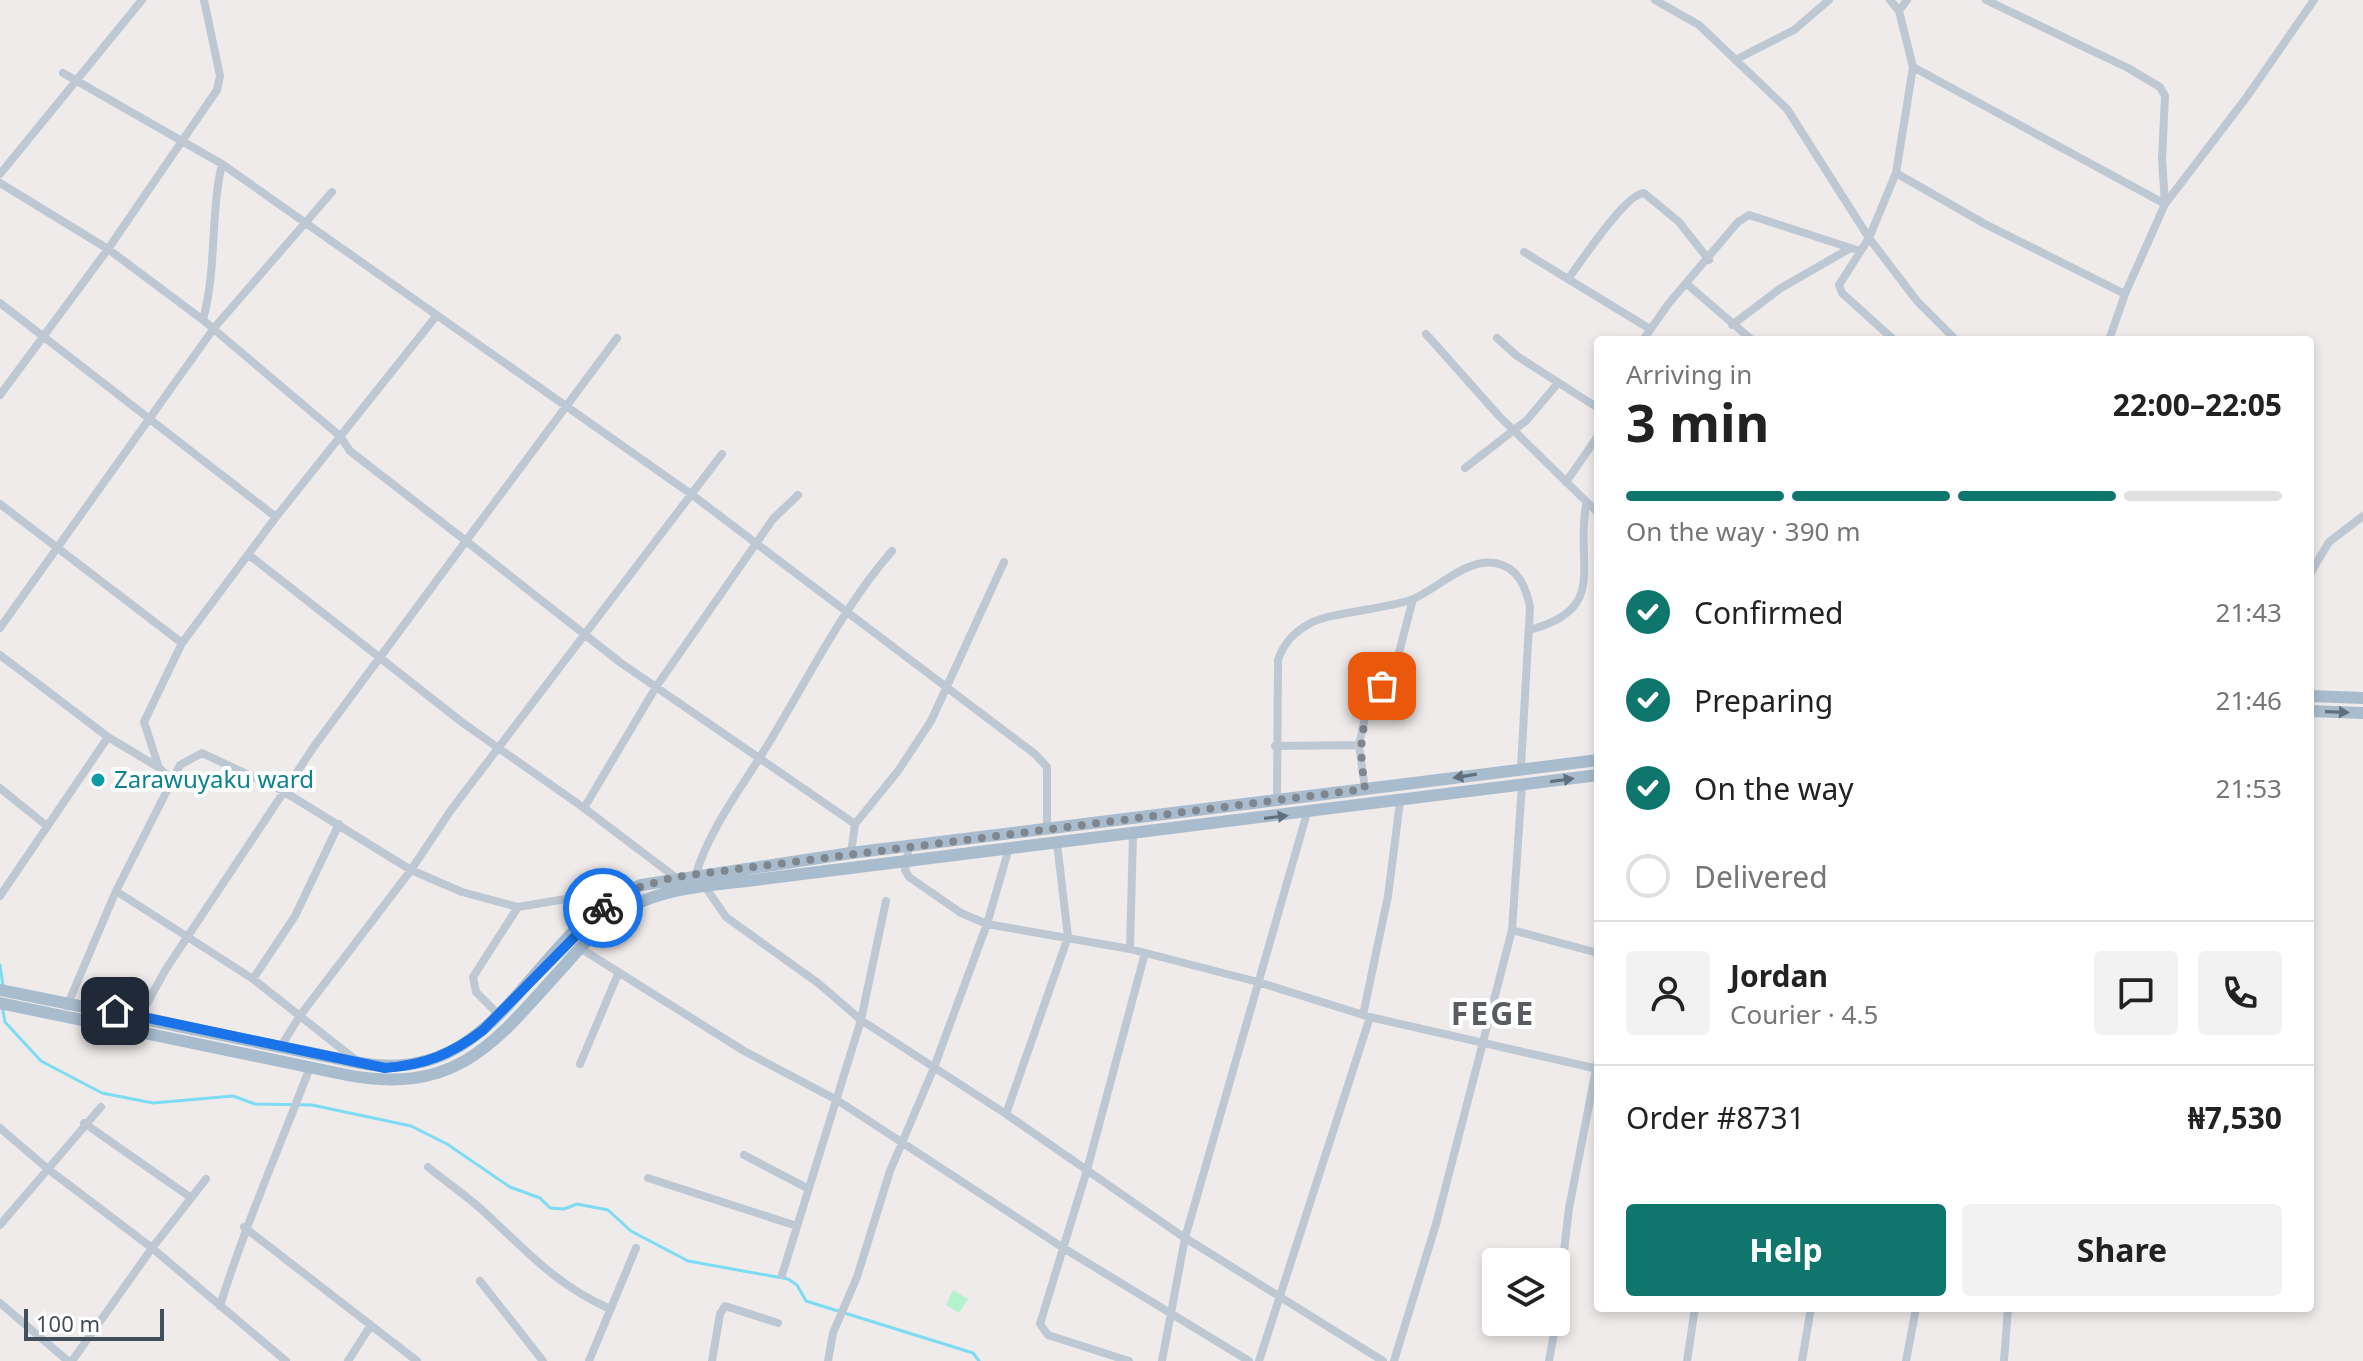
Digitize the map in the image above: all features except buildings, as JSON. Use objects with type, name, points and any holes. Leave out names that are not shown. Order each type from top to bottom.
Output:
[{"type":"main road","points":[[2314,696],[2363,698]]},
{"type":"main road","points":[[2314,711],[2363,713]]},
{"type":"main road","points":[[67,1008],[310,1067],[404,1082],[442,1073],[462,1064],[504,1031],[580,948],[628,908],[669,894],[1047,830],[1521,767],[1594,760]]},
{"type":"main road","points":[[1,995],[67,1008],[140,1016],[385,1068],[425,1063],[462,1046],[499,1015],[571,937],[615,898],[641,885],[675,877],[851,853],[909,854],[1057,843],[1594,776]]},
{"type":"main road","points":[[1415,800],[1418,783]]},
{"type":"street","points":[[0,174],[142,0]]},
{"type":"street","points":[[0,395],[108,249],[217,90],[220,76],[204,0]]},
{"type":"street","points":[[1655,0],[1699,25],[1787,109],[1869,238],[1917,301],[1952,336]]},
{"type":"street","points":[[1735,60],[1794,30],[1829,0]]},
{"type":"street","points":[[1890,0],[1899,11],[1913,67],[1896,173],[1869,238],[1839,285],[1842,293],[1890,336]]},
{"type":"street","points":[[1899,11],[1907,0]]},
{"type":"street","points":[[1986,0],[2160,87],[2165,96],[2162,159],[2165,204]]},
{"type":"street","points":[[2110,336],[2125,294],[2165,204],[2246,98],[2314,0]]},
{"type":"street","points":[[1913,67],[2165,204]]},
{"type":"street","points":[[63,73],[222,164],[564,408],[691,494],[948,688],[1047,767],[1047,830]]},
{"type":"street","points":[[203,320],[213,271],[212,219],[222,164]]},
{"type":"street","points":[[1896,173],[1985,224],[2125,294]]},
{"type":"street","points":[[0,183],[108,249],[214,328],[340,436],[350,451],[583,633],[855,824]]},
{"type":"street","points":[[0,628],[214,328],[332,192]]},
{"type":"street","points":[[1568,279],[1610,223],[1640,192],[1679,222],[1709,260]]},
{"type":"street","points":[[1646,336],[1738,222],[1749,215],[1829,238],[1849,249],[1860,251]]},
{"type":"street","points":[[1732,325],[1781,288],[1849,249]]},
{"type":"street","points":[[1524,252],[1650,329]]},
{"type":"street","points":[[1688,285],[1747,336]]},
{"type":"street","points":[[0,303],[276,517]]},
{"type":"street","points":[[159,768],[144,722],[182,643],[276,517],[437,315]]},
{"type":"street","points":[[1426,334],[1514,430],[1594,510]]},
{"type":"street","points":[[140,1016],[188,935],[283,791],[617,338]]},
{"type":"street","points":[[1497,338],[1508,350],[1594,406]]},
{"type":"street","points":[[1465,468],[1543,405],[1558,383]]},
{"type":"street","points":[[1566,482],[1594,442]]},
{"type":"street","points":[[280,1048],[299,1017],[411,870],[583,633],[722,454]]},
{"type":"street","points":[[584,808],[656,687],[773,519],[798,495]]},
{"type":"street","points":[[0,504],[182,643]]},
{"type":"street","points":[[1529,630],[1570,614],[1578,602],[1584,588],[1582,544],[1586,505]]},
{"type":"street","points":[[2314,567],[2329,542],[2363,516]]},
{"type":"street","points":[[696,874],[711,839],[862,589],[892,551]]},
{"type":"street","points":[[249,555],[499,749],[675,877]]},
{"type":"street","points":[[851,853],[855,824],[915,747],[948,688],[1004,562]]},
{"type":"street","points":[[1277,800],[1278,660],[1284,643],[1311,622],[1413,599],[1476,565],[1493,562],[1516,573],[1527,587],[1529,630],[1521,767]]},
{"type":"street","points":[[1365,789],[1359,745],[1366,713],[1397,660],[1413,599]]},
{"type":"street","points":[[0,655],[108,737],[173,780]]},
{"type":"street","points":[[0,896],[108,737]]},
{"type":"street","points":[[1275,746],[1359,745]]},
{"type":"street","points":[[67,1008],[116,891],[180,765],[202,753],[283,791],[411,870],[462,892],[518,907],[583,896],[615,898]]},
{"type":"street","points":[[1394,1361],[1436,1224],[1512,930],[1522,785]]},
{"type":"street","points":[[0,788],[47,826]]},
{"type":"street","points":[[1259,1361],[1367,1016],[1388,896],[1400,802]]},
{"type":"street","points":[[1162,1361],[1185,1238],[1307,813]]},
{"type":"street","points":[[253,979],[295,916],[339,824]]},
{"type":"street","points":[[1130,949],[1133,834]]},
{"type":"street","points":[[1006,1114],[1068,937],[1057,843]]},
{"type":"street","points":[[828,1361],[842,1308],[857,1277],[901,1143],[933,1070],[987,924],[1009,848]]},
{"type":"street","points":[[909,854],[905,870],[909,877],[961,913],[987,924],[1130,949],[1258,982],[1367,1016],[1594,1064]]},
{"type":"street","points":[[706,888],[726,917],[818,983],[861,1020],[933,1070],[1006,1114],[1185,1238],[1383,1361]]},
{"type":"street","points":[[116,891],[253,979],[360,1063]]},
{"type":"street","points":[[782,1275],[861,1020],[886,901]]},
{"type":"street","points":[[499,1015],[476,992],[473,977],[518,907]]},
{"type":"street","points":[[1512,930],[1594,952]]},
{"type":"street","points":[[580,948],[744,1051],[837,1100],[1065,1249],[1170,1309],[1249,1361]]},
{"type":"street","points":[[1129,1361],[1042,1331],[1040,1324],[1065,1249],[1145,953]]},
{"type":"street","points":[[580,1064],[618,974]]},
{"type":"street","points":[[220,1306],[244,1227],[270,1175],[310,1067]]},
{"type":"street","points":[[1564,1248],[1569,1208],[1594,1080]]},
{"type":"street","points":[[0,1225],[84,1123],[101,1107]]},
{"type":"street","points":[[84,1123],[190,1197]]},
{"type":"street","points":[[0,1128],[48,1169],[152,1248],[286,1361]]},
{"type":"street","points":[[744,1155],[807,1188]]},
{"type":"street","points":[[428,1167],[480,1208],[573,1292],[608,1308]]},
{"type":"street","points":[[648,1178],[797,1226]]},
{"type":"street","points":[[0,1303],[70,1361],[206,1179]]},
{"type":"street","points":[[244,1227],[417,1361]]},
{"type":"street","points":[[589,1361],[608,1308],[636,1248]]},
{"type":"street","points":[[480,1281],[543,1361]]},
{"type":"street","points":[[712,1361],[720,1314],[725,1306],[778,1323]]},
{"type":"street","points":[[1687,1361],[1694,1312]]},
{"type":"street","points":[[1802,1361],[1810,1312]]},
{"type":"street","points":[[1906,1361],[1915,1312]]},
{"type":"street","points":[[2004,1361],[2008,1312]]},
{"type":"street","points":[[348,1361],[371,1325]]},
{"type":"street","points":[[1549,1361],[1553,1336]]},
{"type":"green space","points":[[953,1290],[968,1299],[959,1313],[946,1305]]},
{"type":"waterway","points":[[0,965],[3,986]]},
{"type":"waterway","points":[[2,1006],[5,1022],[41,1061],[102,1093],[153,1103],[233,1096],[255,1104],[312,1105],[411,1126],[447,1144],[510,1187],[540,1198],[550,1208],[564,1209],[577,1204],[608,1210],[631,1231],[688,1261],[788,1279],[797,1285],[806,1301],[973,1353],[979,1361]]},
{"type":"way so far","points":[[603,908],[626,891],[675,877],[1365,789],[1359,745],[1366,713],[1382,686]]},
{"type":"place","name":"Zarawuyaku ward","points":[[98,780]]},
{"type":"district","name":"FEGE","points":[[1493,1014]]},
{"type":"route","points":[[115,1011],[385,1068],[425,1063],[462,1046],[483,1030],[571,937],[603,908]]}]
